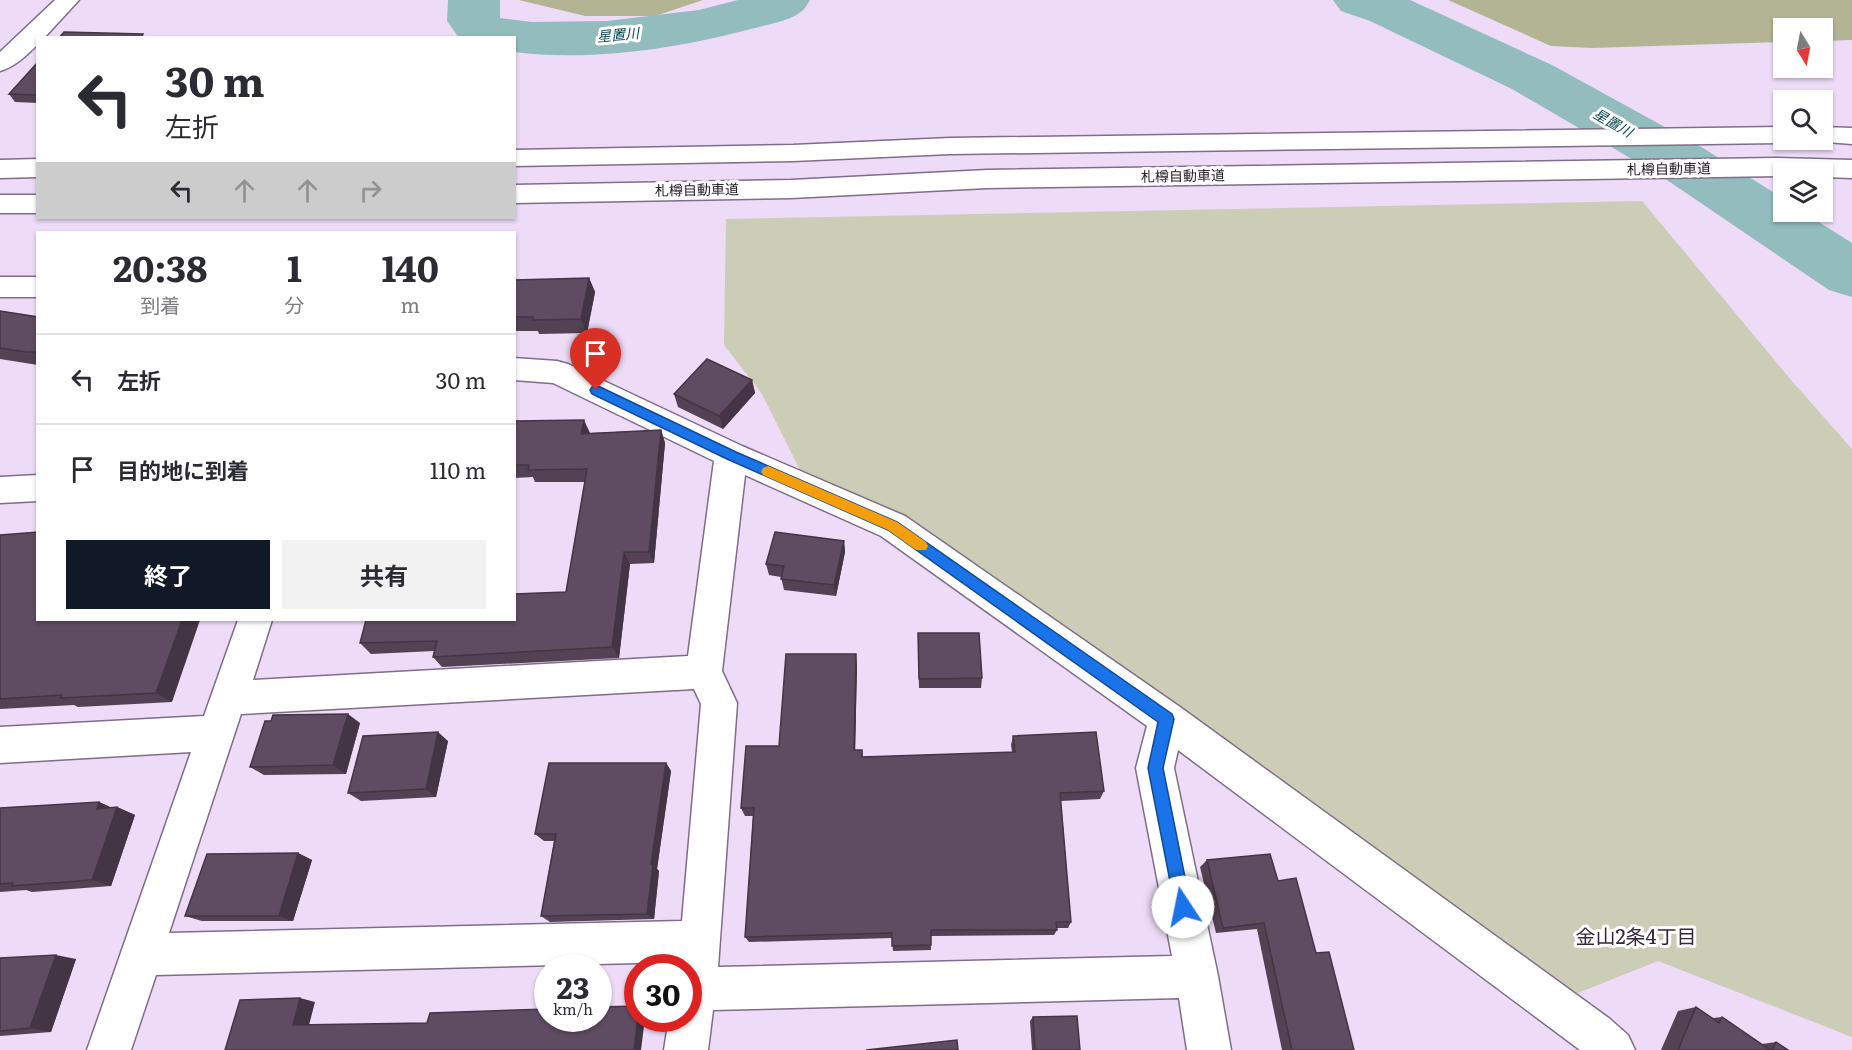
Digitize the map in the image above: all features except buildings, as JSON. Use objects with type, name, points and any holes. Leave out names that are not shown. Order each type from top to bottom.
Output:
[{"type":"main road","points":[[0,64],[18,50],[68,0]]},
{"type":"main road","points":[[516,159],[793,153],[950,146],[1773,135]]},
{"type":"main road","points":[[1833,135],[1852,136]]},
{"type":"main road","name":"札樽自動車道","points":[[516,194],[791,189],[987,179],[1776,167],[1852,169]]},
{"type":"main road","points":[[0,169],[36,168]]},
{"type":"main road","points":[[0,204],[36,204]]},
{"type":"main road","points":[[0,287],[36,287]]},
{"type":"main road","points":[[516,369],[557,372],[732,455],[892,526],[1167,719],[1595,1034],[1613,1050]]},
{"type":"main road","points":[[699,954],[718,703],[704,672],[732,455]]},
{"type":"main road","points":[[0,490],[36,488]]},
{"type":"main road","points":[[109,1050],[255,621]]},
{"type":"main road","points":[[0,745],[223,716],[704,672]]},
{"type":"main road","points":[[1167,719],[1155,768],[1197,976],[1209,1050]]},
{"type":"main road","points":[[142,954],[700,941]]},
{"type":"main road","points":[[702,989],[1197,976]]},
{"type":"main road","points":[[686,1050],[689,1032]]},
{"type":"green space","points":[[519,0],[703,0],[655,16],[585,16]]},
{"type":"green space","points":[[1448,0],[1852,0],[1852,40],[1833,41],[1833,18],[1773,18],[1773,42],[1592,48],[1551,46]]},
{"type":"green space","points":[[1642,201],[1791,380],[1852,449],[1852,1037],[1658,961],[1568,997],[803,476],[762,394],[724,345],[726,219]]},
{"type":"waterway","name":"星置川","points":[[474,0],[473,21],[483,32],[515,36]]},
{"type":"waterway","name":"星置川","points":[[516,36],[607,37],[700,26],[761,10],[784,0]]},
{"type":"waterway","name":"星置川","points":[[1359,0],[1389,10],[1532,77],[1682,162],[1852,274]]},
{"type":"slow traffic","points":[[768,472],[892,526],[921,546]]},
{"type":"district","name":"金山2条4丁目","points":[[1636,937]]},
{"type":"route","points":[[596,390],[732,455],[892,526],[1167,719],[1155,768],[1183,907]]}]
